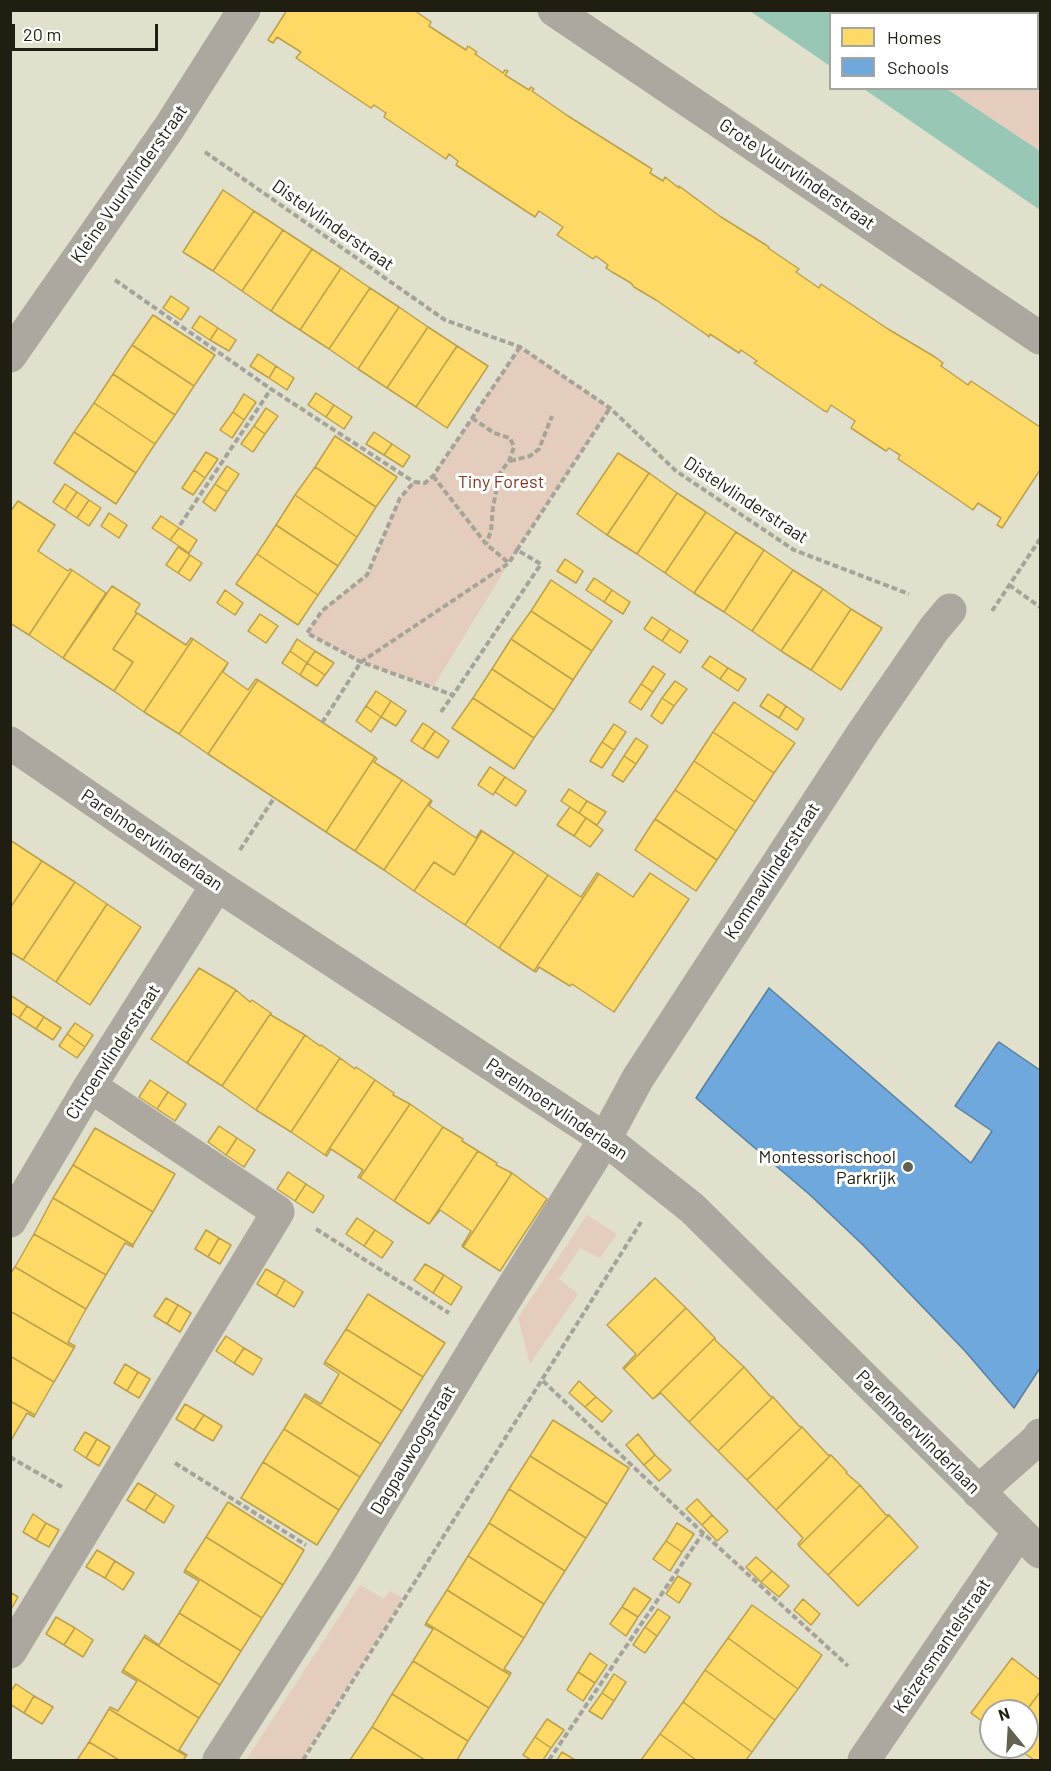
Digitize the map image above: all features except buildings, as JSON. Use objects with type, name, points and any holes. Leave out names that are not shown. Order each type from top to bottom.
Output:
[{"type":"street","name":"Kleine Vuurvlinderstraat","points":[[10,356],[170,128],[244,10]]},
{"type":"street","name":"Grote Vuurvlinderstraat","points":[[554,10],[1041,338]]},
{"type":"street","name":"Kommavlinderstraat","points":[[605,1139],[638,1078],[862,734],[942,620]]},
{"type":"street","name":"Parelmoervlinderlaan","points":[[10,743],[217,885],[605,1139],[664,1185],[692,1208],[1030,1542]]},
{"type":"street","name":"Citroenvlinderstraat","points":[[10,1221],[61,1133],[217,885]]},
{"type":"street","points":[[10,1652],[278,1212],[90,1086]]},
{"type":"street","name":"Dagpauwoogstraat","points":[[219,1761],[342,1568],[605,1139]]},
{"type":"street","points":[[978,1492],[1041,1435]]},
{"type":"street","name":"Keizersmantelstraat","points":[[864,1761],[1030,1542]]},
{"type":"path","name":"Distelvlinderstraat","points":[[170,128],[445,320],[520,347],[610,408],[676,471],[794,550],[942,620],[988,616],[1009,585]]},
{"type":"path","points":[[80,255],[271,389],[414,482],[425,483],[433,476],[520,347]]},
{"type":"path","points":[[180,525],[271,389]]},
{"type":"path","points":[[322,723],[361,662],[509,563],[610,408]]},
{"type":"path","points":[[509,461],[531,456],[539,449],[552,416]]},
{"type":"path","points":[[472,417],[494,433],[510,438],[514,447],[509,461],[500,473],[491,531],[486,544]]},
{"type":"path","points":[[433,476],[486,544],[509,563]]},
{"type":"path","points":[[414,482],[400,498],[367,575],[322,611],[307,633],[361,662],[453,695]]},
{"type":"path","points":[[1041,539],[1009,585],[1041,607]]},
{"type":"path","points":[[441,712],[541,564],[517,550]]},
{"type":"path","points":[[217,885],[274,798]]},
{"type":"path","points":[[303,1761],[664,1185]]},
{"type":"path","points":[[278,1212],[293,1214],[483,1335]]},
{"type":"path","points":[[543,1381],[703,1533],[848,1666]]},
{"type":"path","points":[[139,1441],[342,1568]]},
{"type":"path","points":[[10,1457],[98,1509]]},
{"type":"path","points":[[549,1761],[703,1533]]},
{"type":"green space","points":[[921,10],[924,12],[832,12]]},
{"type":"green space","points":[[948,90],[1037,90],[1040,92],[1040,151]]},
{"type":"green space","name":"Tiny Forest","points":[[520,347],[610,408],[517,550],[433,687],[361,662],[307,633],[322,611],[367,575],[400,498],[414,482],[425,483],[433,476]]},
{"type":"green space","points":[[587,1215],[617,1234],[600,1258],[580,1248],[559,1279],[578,1294],[530,1364],[518,1318]]},
{"type":"green space","points":[[360,1585],[384,1599],[390,1591],[403,1598],[301,1760],[246,1760]]},
{"type":"shaded area","points":[[750,11],[833,12],[829,12],[829,65]]},
{"type":"shaded area","points":[[865,90],[948,90],[1040,151],[1040,210]]},
{"type":"place","name":"Montessorischool Parkrijk","points":[[908,1167]]}]
